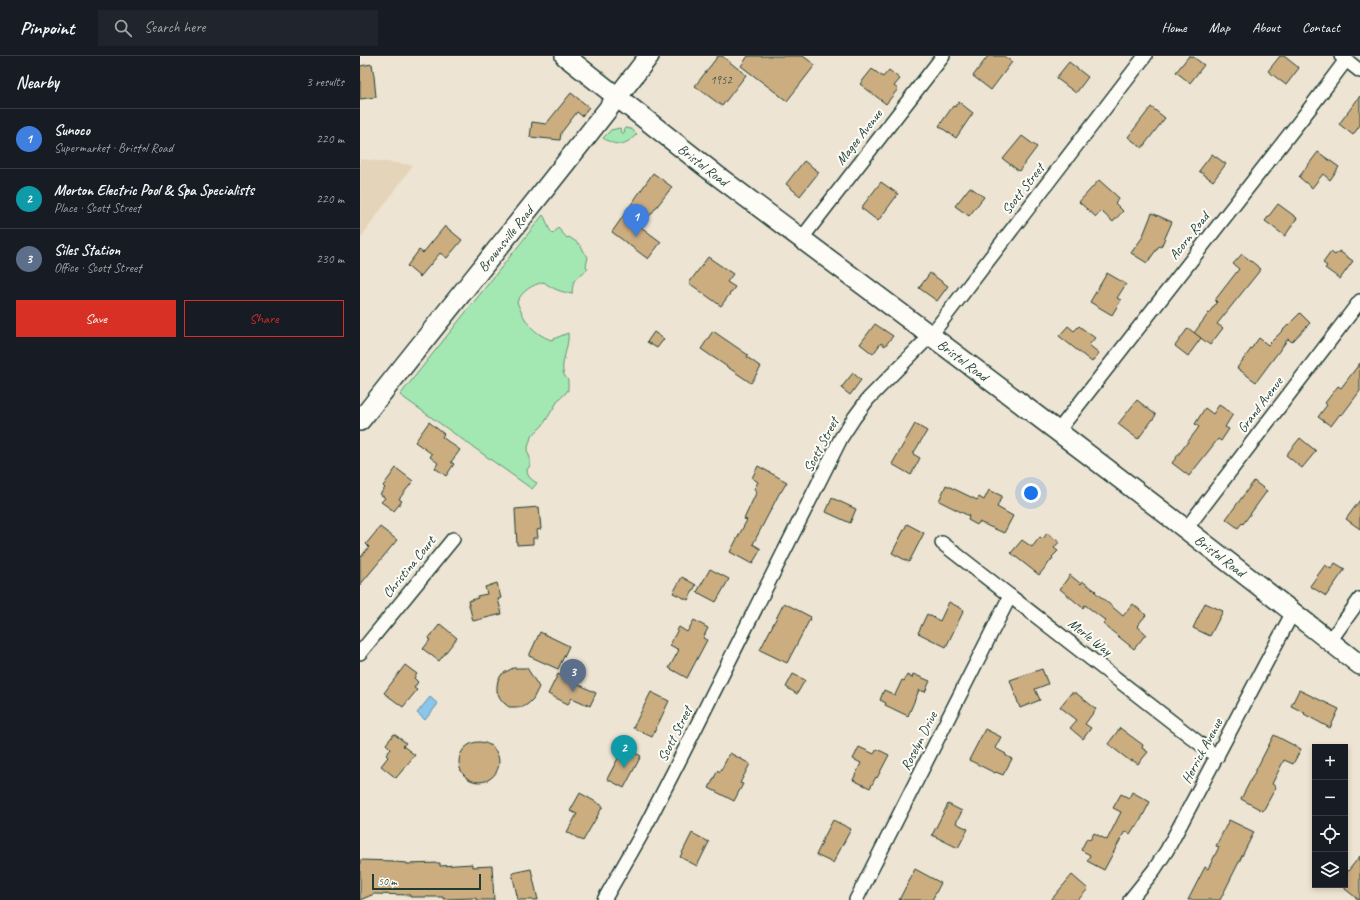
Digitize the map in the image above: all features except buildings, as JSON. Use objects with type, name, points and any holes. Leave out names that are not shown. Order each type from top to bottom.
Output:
[{"type":"main road","name":"Bristol Road","points":[[565,56],[715,173],[1186,529],[1360,665]]},
{"type":"main road","name":"Brownsville Road","points":[[360,421],[649,56]]},
{"type":"street","name":"Magee Avenue","points":[[802,238],[943,56]]},
{"type":"street","name":"Scott Street","points":[[604,900],[643,831],[678,763],[841,438],[868,399],[931,335],[1146,56]]},
{"type":"street","points":[[1343,58],[1360,70]]},
{"type":"street","name":"Acorn Road","points":[[1058,431],[1310,108],[1343,58]]},
{"type":"street","name":"Grand Avenue","points":[[1186,529],[1360,301]]},
{"type":"street","name":"Christina Court","points":[[360,654],[453,538]]},
{"type":"street","name":"Merle Way","points":[[942,543],[1217,757]]},
{"type":"street","name":"Roselyn Drive","points":[[856,900],[1010,596]]},
{"type":"street","points":[[1330,641],[1360,599]]},
{"type":"street","name":"Herrick Avenue","points":[[1130,900],[1154,870],[1167,850],[1293,612]]},
{"type":"shaded area","points":[[360,159],[413,165],[360,239]]},
{"type":"green space","points":[[620,128],[621,133],[624,133],[625,128],[631,129],[637,134],[629,141],[621,144],[613,143],[603,138],[611,130]]},
{"type":"green space","points":[[543,215],[553,234],[558,228],[567,238],[569,237],[578,243],[588,257],[586,266],[588,269],[574,281],[572,294],[550,287],[544,282],[528,289],[522,294],[517,302],[526,320],[539,334],[551,340],[568,333],[568,343],[563,371],[568,380],[568,390],[559,399],[543,425],[531,437],[527,451],[530,460],[530,466],[527,470],[528,475],[537,483],[532,489],[400,395]]},
{"type":"water","points":[[430,697],[438,704],[425,720],[417,713]]},
{"type":"place","name":"Sunoco","points":[[636,237]]},
{"type":"place","name":"Siles Station","points":[[573,692]]},
{"type":"place","name":"Morton Electric Pool & Spa Specialists","points":[[624,768]]}]
